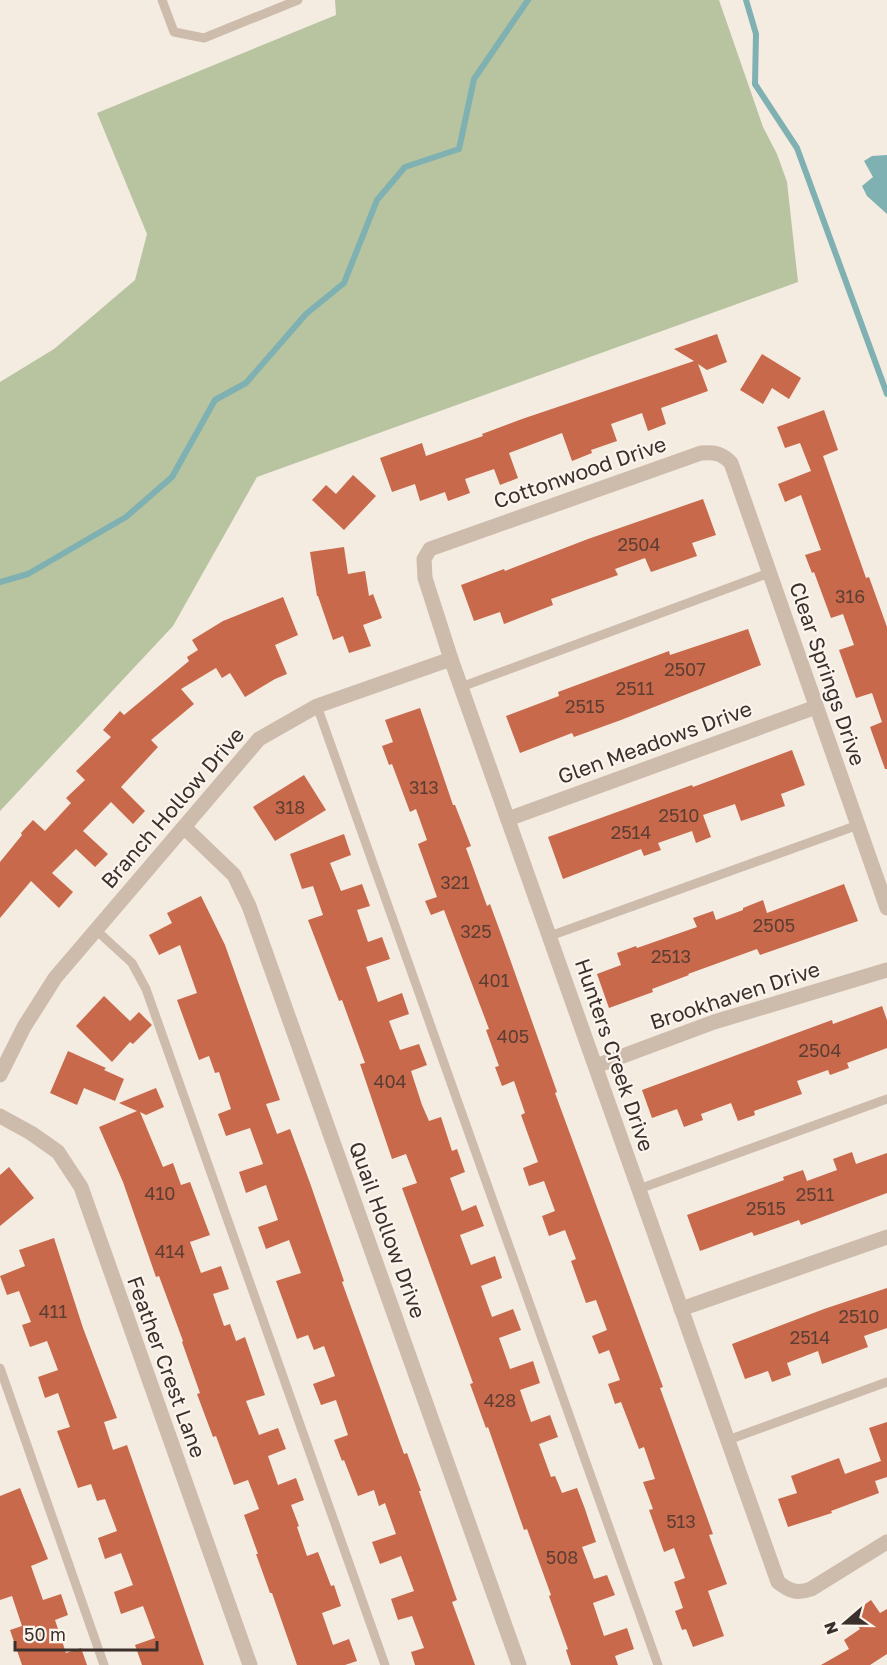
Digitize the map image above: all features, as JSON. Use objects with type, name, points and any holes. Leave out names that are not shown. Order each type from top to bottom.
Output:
[{"type":"street","name":"Cottonwood Drive","points":[[450,541],[701,453],[714,452],[725,457]]},
{"type":"street","name":"Clear Springs Drive","points":[[725,457],[731,463],[887,908]]},
{"type":"street","name":"Hunters Creek Drive","points":[[450,541],[430,549],[424,559],[425,578],[451,659],[778,1582],[788,1590],[801,1593],[887,1542]]},
{"type":"street","name":"Branch Hollow Drive","points":[[0,1075],[24,1027],[55,978],[259,739],[317,706],[451,659]]},
{"type":"street","name":"Glen Meadows Drive","points":[[508,819],[816,706]]},
{"type":"street","name":"Quail Hollow Drive","points":[[184,828],[234,875],[249,906],[519,1665]]},
{"type":"street","name":"Brookhaven Drive","points":[[597,1066],[714,1022],[887,970]]},
{"type":"street","name":"Feather Crest Lane","points":[[0,1116],[31,1133],[58,1152],[81,1187],[250,1665]]},
{"type":"street","points":[[681,1309],[887,1237]]},
{"type":"lane","points":[[162,0],[174,32],[204,38],[298,0]]},
{"type":"lane","points":[[461,687],[769,573]]},
{"type":"lane","points":[[317,706],[658,1665]]},
{"type":"lane","points":[[550,936],[858,825]]},
{"type":"lane","points":[[96,930],[132,963],[146,989],[385,1665]]},
{"type":"lane","points":[[639,1189],[887,1099]]},
{"type":"lane","points":[[0,1368],[104,1665]]},
{"type":"lane","points":[[728,1440],[887,1382]]},
{"type":"green space","points":[[335,0],[719,0],[763,127],[777,154],[787,182],[798,282],[257,477],[173,626],[0,811],[0,382],[54,349],[135,280],[147,234],[97,113],[336,15]]},
{"type":"water","points":[[887,155],[887,214],[867,196],[862,186],[873,177],[864,161],[872,156]]},
{"type":"building","points":[[717,334],[727,362],[707,370],[698,364],[708,391],[661,408],[666,424],[648,431],[642,413],[611,424],[617,441],[591,450],[592,453],[572,461],[562,433],[509,453],[518,478],[500,485],[494,469],[465,479],[470,493],[448,501],[445,492],[420,501],[415,484],[392,492],[380,458],[422,443],[426,456],[483,436],[482,434],[522,419],[694,361],[674,349]]},
{"type":"building","points":[[762,354],[801,378],[789,399],[772,388],[763,404],[740,390]]},
{"type":"building","points":[[824,410],[838,450],[823,456],[866,578],[869,577],[887,627],[887,769],[885,769],[870,727],[882,722],[872,693],[856,698],[839,650],[854,645],[843,614],[831,618],[814,572],[812,573],[805,555],[821,550],[801,495],[785,502],[778,484],[811,471],[800,443],[785,448],[777,427]]},
{"type":"building","points":[[353,475],[376,496],[344,530],[312,500],[326,485],[336,494]]},
{"type":"building","points":[[703,499],[716,535],[692,543],[697,556],[651,572],[645,558],[615,569],[618,575],[551,599],[553,605],[504,624],[500,612],[474,621],[461,585]]},
{"type":"building","points":[[344,547],[348,574],[365,571],[369,596],[373,594],[382,618],[363,625],[371,646],[349,653],[343,636],[333,640],[317,596],[310,552]]},
{"type":"building","points":[[283,597],[298,635],[275,645],[287,674],[245,697],[230,673],[222,678],[216,668],[181,689],[194,704],[151,740],[158,747],[121,787],[145,811],[133,824],[111,802],[83,831],[108,854],[95,867],[76,849],[52,873],[73,892],[59,908],[31,881],[0,918],[0,862],[33,820],[45,831],[71,803],[66,798],[85,780],[76,771],[111,737],[103,730],[120,711],[124,715],[189,661],[187,657],[198,650],[192,640],[223,621]]},
{"type":"building","points":[[748,629],[761,665],[621,720],[574,737],[572,733],[520,753],[506,716],[559,696],[558,692],[669,651],[670,655]]},
{"type":"building","points":[[420,708],[453,805],[455,805],[471,846],[466,848],[487,906],[490,904],[505,945],[557,1092],[555,1093],[663,1387],[660,1388],[713,1534],[709,1535],[727,1584],[708,1591],[724,1636],[693,1647],[686,1629],[682,1630],[675,1611],[683,1608],[674,1582],[685,1578],[674,1548],[664,1552],[649,1510],[653,1509],[643,1482],[655,1479],[644,1447],[639,1449],[621,1402],[615,1404],[608,1384],[620,1380],[609,1350],[599,1354],[592,1336],[607,1330],[596,1300],[586,1303],[571,1261],[576,1259],[565,1230],[549,1236],[542,1216],[555,1211],[544,1181],[529,1186],[523,1168],[538,1162],[521,1115],[525,1113],[514,1081],[502,1086],[495,1067],[499,1066],[486,1030],[489,1029],[444,910],[431,915],[425,901],[437,897],[418,844],[427,840],[416,809],[410,812],[392,764],[389,765],[382,746],[393,742],[385,720]]},
{"type":"building","points":[[792,750],[805,785],[781,794],[785,806],[741,821],[735,804],[703,815],[711,837],[696,843],[692,831],[658,843],[661,850],[644,856],[641,849],[563,879],[548,837]]},
{"type":"building","points":[[304,775],[326,810],[275,841],[253,807]]},
{"type":"building","points":[[344,834],[351,855],[330,863],[341,891],[362,884],[370,906],[357,910],[368,942],[382,937],[390,959],[366,967],[378,1002],[402,993],[409,1014],[389,1021],[400,1050],[419,1044],[427,1065],[411,1071],[422,1105],[429,1121],[441,1117],[452,1151],[457,1149],[465,1172],[450,1178],[462,1211],[476,1205],[484,1226],[460,1235],[471,1265],[495,1256],[502,1278],[481,1286],[492,1317],[513,1309],[521,1330],[499,1338],[510,1369],[533,1361],[540,1383],[520,1390],[531,1422],[550,1415],[558,1437],[539,1444],[551,1477],[555,1476],[562,1493],[577,1488],[585,1509],[596,1542],[582,1547],[594,1579],[607,1575],[615,1595],[593,1603],[604,1636],[627,1628],[634,1649],[615,1656],[618,1665],[571,1665],[566,1650],[568,1649],[549,1596],[551,1595],[527,1529],[524,1530],[488,1427],[486,1428],[470,1384],[473,1383],[402,1188],[417,1183],[406,1154],[392,1159],[360,1064],[365,1063],[342,1000],[339,1001],[308,920],[323,915],[313,886],[302,889],[290,854]]},
{"type":"building","points":[[844,884],[858,921],[760,955],[757,949],[688,974],[652,989],[653,992],[609,1008],[597,974],[621,965],[617,953],[697,927],[693,918],[713,911],[716,920],[763,900],[767,913]]},
{"type":"building","points":[[201,896],[225,945],[280,1100],[266,1104],[277,1134],[290,1129],[404,1454],[407,1453],[421,1491],[419,1491],[457,1600],[452,1602],[475,1665],[415,1665],[411,1652],[424,1648],[412,1616],[398,1620],[391,1599],[414,1591],[401,1556],[380,1564],[372,1542],[396,1534],[385,1503],[379,1506],[374,1490],[358,1496],[344,1460],[342,1461],[334,1440],[348,1435],[336,1400],[321,1405],[313,1384],[335,1376],[324,1346],[314,1350],[308,1335],[297,1339],[276,1281],[301,1273],[289,1240],[266,1249],[258,1227],[278,1220],[266,1185],[246,1193],[239,1172],[263,1164],[250,1128],[226,1136],[218,1114],[231,1109],[219,1072],[215,1073],[209,1056],[199,1060],[177,1000],[197,993],[180,945],[159,955],[149,935],[172,923],[167,913]]},
{"type":"building","points":[[104,996],[130,1021],[139,1012],[152,1025],[133,1044],[130,1042],[112,1062],[76,1026]]},
{"type":"building","points":[[882,1006],[887,1020],[887,1048],[847,1063],[849,1068],[830,1075],[828,1070],[797,1081],[802,1094],[754,1111],[755,1115],[738,1121],[731,1103],[701,1114],[703,1120],[684,1127],[677,1109],[652,1118],[642,1090],[832,1020],[833,1024]]},
{"type":"building","points":[[68,1051],[124,1079],[115,1101],[84,1088],[77,1105],[50,1093]]},
{"type":"building","points":[[156,1088],[164,1107],[146,1115],[140,1112],[163,1167],[173,1163],[181,1185],[190,1182],[210,1235],[190,1242],[201,1273],[221,1266],[229,1289],[213,1294],[224,1326],[230,1324],[236,1341],[245,1337],[265,1395],[246,1401],[259,1435],[278,1428],[286,1449],[268,1456],[278,1485],[296,1478],[304,1500],[291,1505],[307,1556],[318,1552],[341,1606],[322,1613],[333,1645],[349,1639],[357,1661],[345,1665],[297,1665],[244,1515],[259,1509],[248,1480],[234,1485],[216,1436],[213,1437],[197,1394],[200,1393],[183,1341],[159,1276],[156,1277],[123,1182],[99,1127],[137,1111],[119,1103]]},
{"type":"building","points":[[852,1152],[856,1164],[887,1153],[887,1193],[801,1225],[799,1220],[754,1236],[752,1232],[700,1251],[687,1215],[784,1180],[783,1177],[803,1170],[807,1181],[837,1170],[833,1159]]},
{"type":"building","points":[[9,1167],[34,1198],[0,1226],[0,1175]]},
{"type":"building","points":[[54,1238],[83,1328],[117,1418],[104,1422],[113,1450],[127,1445],[204,1665],[142,1665],[135,1645],[155,1638],[143,1606],[121,1614],[114,1592],[133,1585],[121,1553],[105,1559],[98,1538],[117,1531],[105,1499],[97,1501],[91,1484],[78,1488],[57,1431],[70,1427],[58,1393],[45,1398],[38,1377],[58,1370],[47,1341],[30,1347],[22,1325],[31,1322],[19,1291],[7,1295],[0,1276],[25,1266],[19,1250]]},
{"type":"building","points":[[887,1288],[887,1328],[864,1336],[868,1347],[822,1364],[818,1351],[787,1363],[791,1375],[772,1382],[768,1371],[745,1379],[732,1344]]},
{"type":"building","points":[[887,1422],[887,1477],[875,1481],[879,1493],[831,1511],[832,1513],[788,1527],[778,1499],[797,1493],[791,1476],[839,1458],[845,1474],[881,1461],[869,1428]]},
{"type":"building","points":[[20,1488],[48,1559],[31,1566],[43,1600],[61,1594],[68,1615],[55,1620],[66,1653],[81,1648],[87,1665],[22,1665],[10,1630],[22,1626],[12,1596],[0,1600],[0,1496]]},
{"type":"building","points":[[871,1600],[880,1613],[887,1609],[887,1654],[870,1665],[821,1665],[849,1649],[844,1640],[860,1629],[850,1615]]},
{"type":"waterway","points":[[0,582],[28,574],[126,517],[172,477],[215,400],[246,383],[306,314],[344,283],[377,200],[405,167],[459,149],[474,79],[528,0]]},
{"type":"waterway","points":[[746,0],[756,34],[755,84],[797,148],[887,394]]}]
